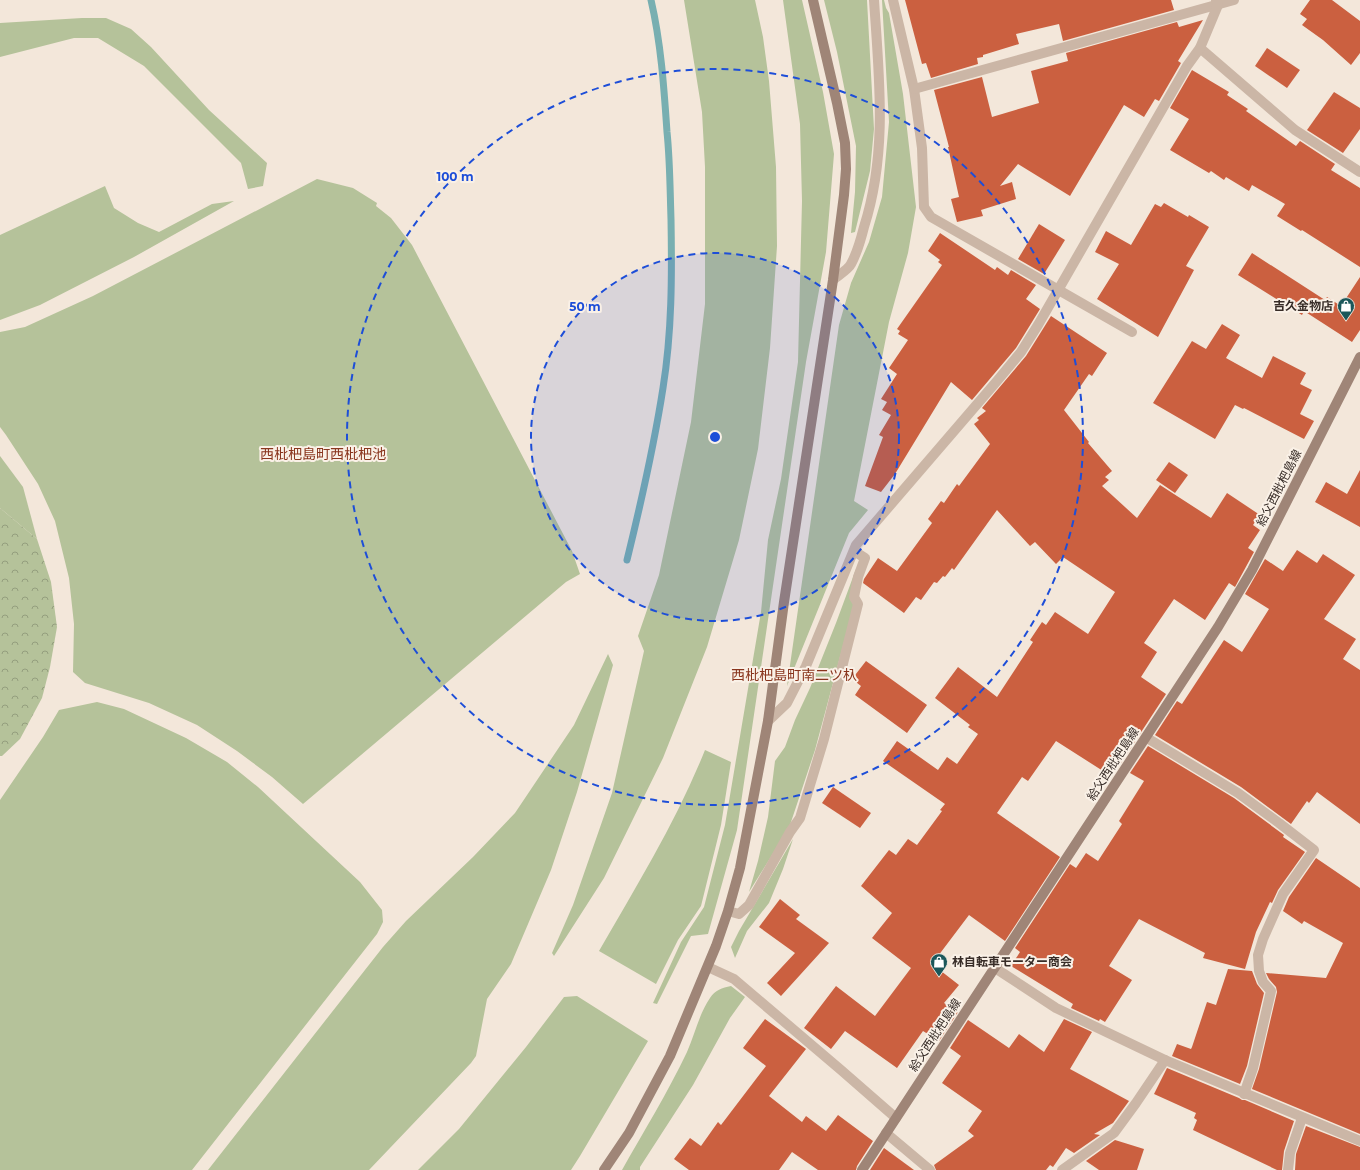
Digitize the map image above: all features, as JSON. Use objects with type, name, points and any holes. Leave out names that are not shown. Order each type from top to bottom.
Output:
[{"type":"street","points":[[604,1170],[629,1133],[670,1056],[708,967],[728,912],[740,868],[768,721],[802,477],[833,280],[846,169],[845,143],[813,0]]},
{"type":"street","points":[[833,280],[851,265],[871,205],[879,158],[880,119],[874,0]]},
{"type":"street","points":[[893,0],[914,89],[922,148],[924,207],[931,217],[1132,332]]},
{"type":"street","points":[[914,89],[1217,2],[1234,0]]},
{"type":"street","points":[[768,721],[787,703],[806,666],[856,545],[1021,352],[1038,325],[1187,66],[1200,48],[1217,2]]},
{"type":"street","points":[[1200,48],[1295,130],[1360,172]]},
{"type":"street","name":"給父西枇杷島線","points":[[862,1170],[1202,653],[1252,570],[1360,357]]},
{"type":"street","points":[[728,912],[739,914],[749,905],[790,832],[800,818],[824,740],[858,604],[854,597],[858,577],[865,558],[854,551]]},
{"type":"street","points":[[1146,738],[1238,793],[1314,850],[1284,894],[1263,939],[1258,955],[1259,971],[1263,982],[1272,991],[1253,1068],[1244,1094]]},
{"type":"street","points":[[708,967],[734,979],[842,1070],[896,1118]]},
{"type":"street","points":[[995,968],[1056,1008],[1165,1060],[1360,1141]]},
{"type":"street","points":[[1062,1170],[1114,1133],[1165,1060]]},
{"type":"street","points":[[1288,1170],[1290,1153],[1302,1118]]},
{"type":"street","points":[[886,1133],[930,1170]]},
{"type":"green space","points":[[684,0],[755,0],[763,37],[769,81],[776,167],[777,246],[770,348],[758,449],[739,540],[707,647],[663,758],[604,878],[554,956],[552,953],[573,905],[612,793],[644,651],[638,636],[659,575],[691,422],[705,304],[705,167],[702,112]]},
{"type":"green space","points":[[783,0],[802,0],[823,92],[834,154],[826,252],[806,362],[737,830],[708,934],[691,936],[657,1004],[653,1003],[681,942],[704,907],[725,825],[761,612],[768,540],[781,479],[798,362],[802,201],[800,124]]},
{"type":"green space","points":[[824,0],[867,0],[874,129],[870,171],[855,232],[851,233],[855,192],[856,146],[837,52]]},
{"type":"green space","points":[[882,0],[884,0],[889,13],[903,94],[916,207],[908,253],[889,322],[854,501],[868,510],[849,533],[787,686],[839,325],[851,283],[869,242],[882,197],[889,122]]},
{"type":"green space","points":[[106,18],[131,29],[151,47],[209,110],[267,163],[263,186],[248,189],[241,163],[144,66],[98,38],[74,38],[0,57],[0,23]]},
{"type":"green space","points":[[317,179],[353,188],[377,203],[376,206],[391,218],[412,245],[572,551],[580,574],[566,582],[303,804],[272,777],[237,751],[197,725],[149,703],[85,683],[73,672],[74,624],[69,578],[55,521],[38,484],[0,427],[0,332],[25,327],[93,296]]},
{"type":"green space","points":[[105,186],[114,208],[138,223],[159,232],[212,204],[234,201],[134,257],[40,305],[0,320],[0,235]]},
{"type":"green space","points":[[0,456],[23,487],[37,539],[0,508]]},
{"type":"green space","points":[[0,508],[37,539],[51,582],[57,627],[50,667],[42,698],[20,739],[2,756],[0,756]]},
{"type":"green space","points":[[856,569],[854,605],[815,750],[789,828],[749,892],[768,817],[775,761],[785,747],[795,720],[810,688]]},
{"type":"green space","points":[[608,654],[613,665],[577,792],[551,870],[511,964],[487,999],[476,1056],[471,1063],[369,1170],[208,1170],[383,947],[406,921],[473,857],[515,813],[574,725]]},
{"type":"green space","points":[[97,702],[124,709],[186,738],[227,762],[258,787],[360,882],[382,910],[383,922],[377,934],[192,1170],[0,1170],[0,800],[43,737],[59,710]]},
{"type":"green space","points":[[705,750],[731,762],[721,825],[701,906],[678,940],[656,984],[599,951],[669,827]]},
{"type":"green space","points":[[793,839],[769,903],[747,931],[735,958],[731,947]]},
{"type":"green space","points":[[731,986],[745,997],[730,1018],[693,1085],[640,1167],[640,1170],[622,1170],[680,1067],[706,1004],[716,991]]},
{"type":"green space","points":[[577,996],[648,1041],[571,1170],[418,1170],[459,1129],[526,1047],[564,997]]},
{"type":"building","points":[[905,0],[1171,0],[1174,10],[1063,41],[1059,24],[1016,34],[1019,44],[983,55],[983,57],[977,58],[978,64],[931,78],[926,63],[922,64]]},
{"type":"building","points":[[1310,0],[1332,0],[1360,21],[1360,53],[1351,65],[1323,40],[1302,25],[1307,19],[1300,14]]},
{"type":"building","points":[[1203,20],[1178,61],[1181,63],[1159,101],[1155,99],[1144,117],[1124,105],[1070,196],[1018,164],[1000,186],[1012,182],[1016,199],[981,210],[983,216],[957,222],[951,199],[959,197],[949,147],[934,90],[982,77],[992,117],[1039,103],[1031,71],[1068,61],[1066,53],[1177,22],[1179,27]]},
{"type":"building","points":[[1267,48],[1300,70],[1287,88],[1255,66]]},
{"type":"building","points":[[1192,70],[1229,92],[1227,95],[1248,109],[1246,111],[1296,146],[1300,141],[1335,164],[1331,170],[1360,188],[1360,267],[1277,216],[1285,204],[1252,185],[1249,191],[1226,177],[1224,180],[1211,171],[1209,173],[1170,150],[1189,119],[1170,108]]},
{"type":"building","points":[[1334,92],[1360,108],[1360,129],[1343,153],[1307,130]]},
{"type":"building","points":[[1164,203],[1209,227],[1186,266],[1194,270],[1158,337],[1097,299],[1119,264],[1095,252],[1106,231],[1131,245],[1155,204],[1161,207]]},
{"type":"building","points":[[1039,224],[1065,240],[1044,274],[1018,259]]},
{"type":"building","points":[[940,233],[995,270],[997,267],[1008,275],[1011,270],[1036,285],[1026,299],[1040,309],[1016,348],[972,400],[951,382],[895,474],[881,492],[865,486],[883,437],[879,435],[891,415],[882,410],[887,402],[881,399],[897,374],[889,368],[908,340],[898,334],[900,331],[897,329],[942,265],[938,262],[940,260],[928,251]]},
{"type":"building","points":[[1252,253],[1325,300],[1327,297],[1341,306],[1360,277],[1360,330],[1352,342],[1304,311],[1302,315],[1238,275]]},
{"type":"building","points":[[1051,316],[1107,353],[1092,376],[1089,374],[1064,410],[1089,442],[1088,443],[1112,471],[1105,477],[1109,480],[1102,486],[1137,518],[1160,485],[1211,518],[1227,493],[1260,515],[1253,525],[1260,530],[1248,548],[1254,552],[1235,587],[1229,583],[1205,620],[1174,599],[1144,643],[1157,652],[1141,677],[1166,694],[1119,766],[1110,760],[1103,771],[1056,741],[1028,781],[1022,777],[997,813],[1060,857],[1005,941],[969,915],[932,964],[959,985],[944,1003],[958,1012],[939,1041],[923,1031],[897,1068],[845,1031],[831,1049],[804,1028],[836,986],[875,1016],[911,968],[872,938],[892,913],[861,886],[889,850],[896,855],[908,839],[917,845],[942,811],[940,810],[945,804],[883,761],[897,741],[938,770],[947,757],[957,764],[978,734],[968,727],[970,725],[935,698],[958,667],[997,697],[1033,642],[1030,640],[1042,622],[1046,625],[1055,612],[1088,634],[1115,592],[1063,557],[1056,564],[1035,542],[1030,546],[997,510],[954,570],[952,568],[945,577],[943,576],[937,583],[934,582],[921,600],[916,597],[904,613],[863,583],[864,579],[878,558],[897,571],[932,523],[928,519],[941,501],[944,503],[957,484],[959,486],[990,444],[974,424],[979,420],[977,418],[986,411],[982,408],[1026,356]]},
{"type":"building","points":[[1222,324],[1240,335],[1226,358],[1262,378],[1273,356],[1306,373],[1300,384],[1312,390],[1300,414],[1314,421],[1304,439],[1244,408],[1243,409],[1235,405],[1215,439],[1153,403],[1192,341],[1206,349]]},
{"type":"building","points":[[1169,462],[1188,475],[1175,493],[1156,480]]},
{"type":"building","points":[[1360,470],[1360,527],[1315,502],[1326,482],[1347,494]]},
{"type":"building","points":[[1297,550],[1317,563],[1323,554],[1355,575],[1324,619],[1356,639],[1343,659],[1360,670],[1360,824],[1317,792],[1309,803],[1307,801],[1291,824],[1241,787],[1155,735],[1177,701],[1182,704],[1224,640],[1242,652],[1269,609],[1245,594],[1265,559],[1283,571]]},
{"type":"building","points":[[866,661],[927,705],[907,733],[855,695],[861,686],[852,679]]},
{"type":"building","points":[[1148,746],[1234,798],[1284,835],[1283,837],[1305,852],[1278,890],[1272,903],[1270,902],[1256,932],[1245,969],[1203,958],[1205,953],[1139,919],[1109,966],[1132,980],[1105,1022],[1100,1019],[1099,1021],[1071,1008],[1073,1004],[1011,966],[1020,952],[1015,948],[1070,864],[1076,868],[1086,853],[1098,861],[1122,824],[1119,821],[1144,781],[1130,773]]},
{"type":"building","points":[[833,787],[871,813],[860,828],[822,803]]},
{"type":"building","points":[[1316,858],[1360,888],[1360,1134],[1252,1089],[1259,1069],[1277,992],[1276,987],[1266,973],[1326,978],[1343,943],[1304,921],[1302,924],[1283,911],[1289,897]]},
{"type":"building","points":[[780,899],[800,915],[796,919],[829,943],[781,996],[767,983],[795,953],[759,927]]},
{"type":"building","points":[[1228,969],[1252,971],[1257,984],[1264,993],[1247,1066],[1240,1084],[1172,1056],[1177,1044],[1191,1049],[1207,1002],[1216,1005]]},
{"type":"building","points":[[765,1019],[806,1049],[769,1096],[802,1122],[806,1116],[826,1131],[838,1115],[873,1141],[856,1170],[818,1170],[792,1152],[779,1170],[689,1170],[674,1159],[690,1138],[701,1146],[718,1122],[721,1125],[766,1066],[743,1048]]},
{"type":"building","points":[[1064,1019],[1092,1032],[1070,1069],[1129,1101],[1113,1123],[1094,1134],[1100,1135],[1074,1153],[1066,1148],[1053,1167],[1050,1165],[1046,1170],[936,1170],[934,1165],[974,1136],[968,1131],[982,1111],[942,1083],[961,1056],[950,1048],[968,1020],[1009,1048],[1019,1034],[1044,1052]]},
{"type":"building","points":[[1167,1068],[1294,1121],[1284,1151],[1282,1170],[1277,1170],[1193,1130],[1197,1120],[1194,1118],[1196,1113],[1154,1094]]},
{"type":"building","points":[[1306,1126],[1360,1147],[1360,1170],[1295,1170],[1296,1154]]},
{"type":"building","points":[[1115,1140],[1144,1149],[1137,1170],[1099,1170],[1086,1161]]},
{"type":"building","points":[[884,1148],[914,1170],[870,1170]]},
{"type":"waterway","points":[[627,560],[656,431],[666,367],[671,304],[669,154],[662,66],[651,0]]},
{"type":"place","name":"吉久金物店","points":[[1346,321]]},
{"type":"place","name":"林自転車モーター商会","points":[[939,977]]},
{"type":"district","name":"西枇杷島町西枇杷池","points":[[323,454]]},
{"type":"district","name":"西枇杷島町南二ツ杁","points":[[794,675]]}]
